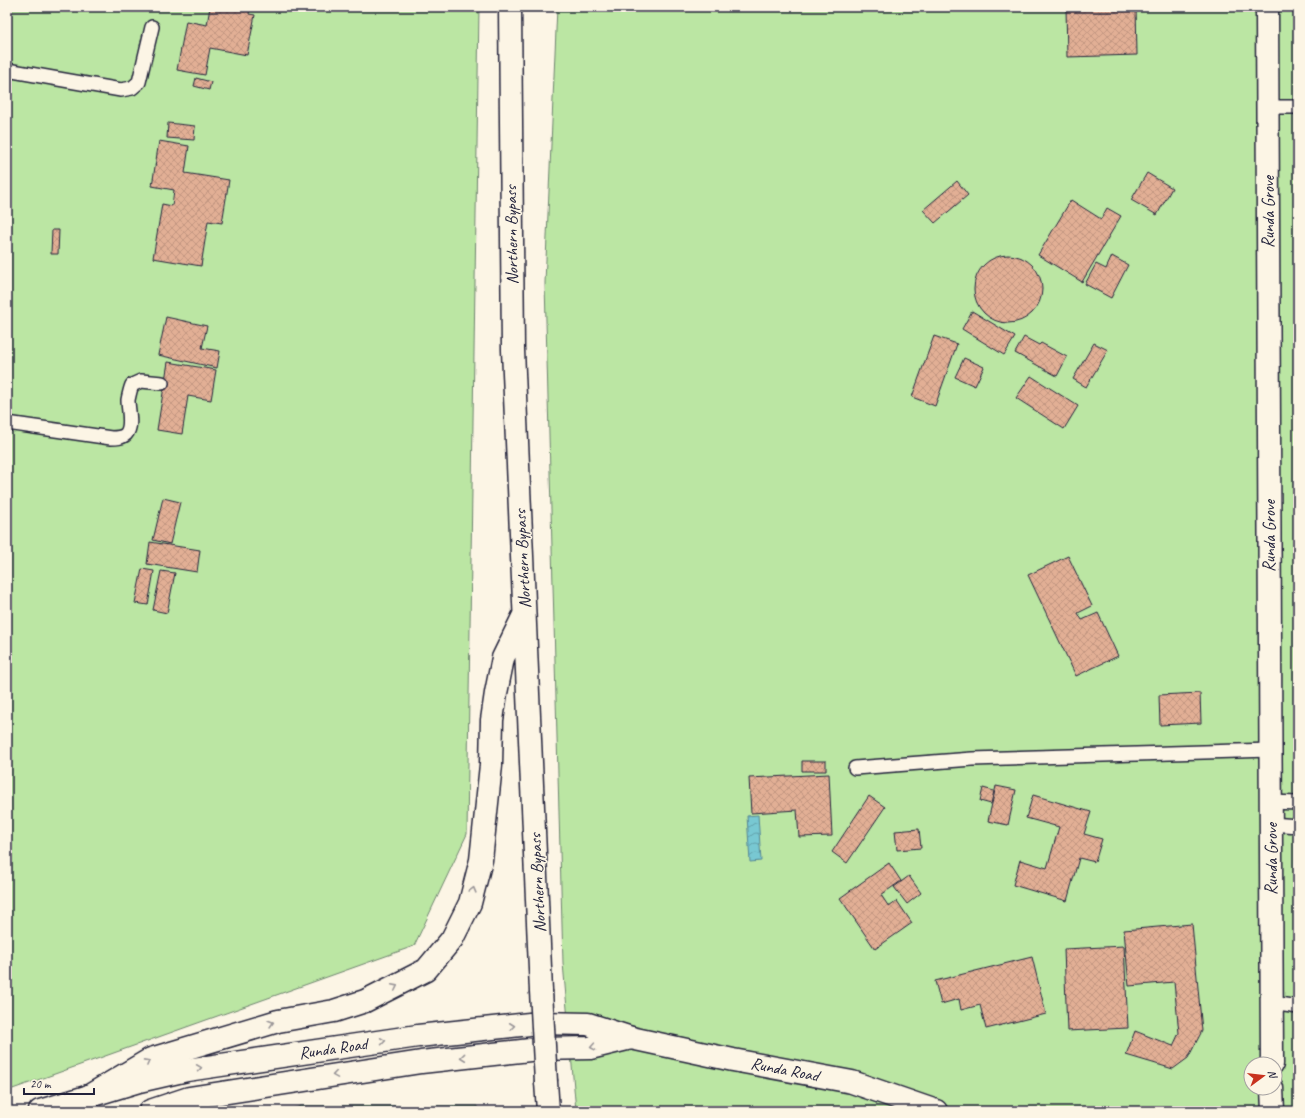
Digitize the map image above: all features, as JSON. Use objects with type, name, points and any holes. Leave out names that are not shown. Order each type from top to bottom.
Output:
[{"type":"street","name":"Northern Bypass","points":[[510,7],[512,350],[541,991],[548,1111]]},
{"type":"street","name":"Runda Grove","points":[[1267,7],[1272,1056]]},
{"type":"street","points":[[89,1096],[151,1058],[278,1021],[334,1011],[359,1003],[426,970],[452,939],[470,903],[481,860],[491,765],[492,720],[496,693],[503,658],[524,613]]},
{"type":"street","name":"Runda Road","points":[[40,1111],[139,1081],[187,1070],[418,1036],[531,1023],[588,1024],[631,1038],[733,1060],[852,1082],[936,1111]]},
{"type":"street","name":"Runda Road","points":[[150,1111],[189,1098],[421,1062],[539,1049],[590,1048],[631,1038]]},
{"type":"street","points":[[1272,1096],[1273,1111]]},
{"type":"lane","points":[[7,70],[121,90],[132,88],[139,82],[152,27]]},
{"type":"lane","points":[[1267,107],[1298,107]]},
{"type":"lane","points":[[7,423],[119,438],[126,434],[129,425],[128,401],[129,392],[132,385],[140,380],[162,383]]},
{"type":"lane","points":[[855,768],[972,759],[1270,750]]},
{"type":"lane","points":[[1271,802],[1298,803]]},
{"type":"lane","points":[[1271,824],[1298,826]]},
{"type":"lane","points":[[1272,1003],[1298,1007]]},
{"type":"green space","points":[[7,7],[479,7],[467,834],[414,946],[7,1091]]},
{"type":"green space","points":[[557,7],[1298,7],[1298,1111],[576,1111],[563,963],[545,283]]},
{"type":"green space","points":[[301,1106],[477,1106],[477,1111],[286,1111]]},
{"type":"water","points":[[758,815],[761,861],[750,862],[747,816]]},
{"type":"building","points":[[210,7],[250,7],[249,14],[255,15],[247,55],[210,48],[205,75],[177,70],[186,21],[207,25]]},
{"type":"building","points":[[1066,7],[1136,7],[1137,55],[1067,57]]},
{"type":"building","points":[[196,78],[211,82],[209,90],[194,86]]},
{"type":"building","points":[[168,123],[195,126],[194,140],[167,138]]},
{"type":"building","points":[[159,141],[189,146],[185,173],[229,180],[222,223],[208,221],[201,266],[153,258],[162,204],[172,206],[174,190],[152,186]]},
{"type":"building","points":[[1147,173],[1172,188],[1157,215],[1131,200]]},
{"type":"building","points":[[957,181],[968,195],[935,223],[923,210]]},
{"type":"building","points":[[1071,200],[1101,219],[1107,208],[1121,216],[1082,282],[1038,255]]},
{"type":"building","points":[[52,230],[59,230],[58,254],[51,254]]},
{"type":"building","points":[[1008,255],[1021,258],[1032,265],[1039,276],[1042,289],[1039,302],[1032,313],[1021,320],[1008,323],[995,320],[984,313],[977,302],[974,289],[977,276],[984,265],[995,258]]},
{"type":"building","points":[[1112,256],[1128,265],[1111,298],[1085,284],[1096,264],[1106,269]]},
{"type":"building","points":[[972,311],[1015,337],[1004,355],[962,329]]},
{"type":"building","points":[[166,317],[207,326],[202,348],[220,351],[217,368],[158,355]]},
{"type":"building","points":[[934,336],[957,344],[935,406],[912,397]]},
{"type":"building","points":[[1024,337],[1039,345],[1041,343],[1067,357],[1057,376],[1015,353]]},
{"type":"building","points":[[1094,343],[1108,350],[1086,387],[1073,379]]},
{"type":"building","points":[[964,358],[984,367],[975,386],[955,377]]},
{"type":"building","points":[[168,362],[216,370],[211,400],[188,396],[182,434],[157,430]]},
{"type":"building","points":[[1031,376],[1078,406],[1064,429],[1016,398]]},
{"type":"building","points":[[163,498],[180,502],[170,544],[153,540]]},
{"type":"building","points":[[150,542],[200,550],[197,572],[147,564]]},
{"type":"building","points":[[1068,556],[1092,606],[1078,613],[1082,620],[1098,613],[1118,656],[1076,676],[1028,575]]},
{"type":"building","points":[[142,569],[154,571],[148,605],[135,603]]},
{"type":"building","points":[[161,571],[175,573],[167,613],[153,610]]},
{"type":"building","points":[[1200,693],[1201,723],[1160,725],[1159,695]]},
{"type":"building","points":[[802,761],[826,761],[826,771],[802,771]]},
{"type":"building","points":[[829,774],[832,836],[799,837],[797,810],[751,813],[749,778]]},
{"type":"building","points":[[996,786],[1016,790],[1008,825],[988,821]]},
{"type":"building","points":[[983,788],[994,791],[991,804],[980,801]]},
{"type":"building","points":[[1033,795],[1091,812],[1084,834],[1102,839],[1095,862],[1079,858],[1067,901],[1013,885],[1020,860],[1047,868],[1059,827],[1026,818]]},
{"type":"building","points":[[869,796],[885,807],[847,863],[832,852]]},
{"type":"building","points":[[919,829],[921,848],[897,850],[895,831]]},
{"type":"building","points":[[889,863],[901,881],[881,895],[889,907],[897,901],[912,923],[875,949],[840,898]]},
{"type":"building","points":[[909,876],[921,893],[907,904],[894,887]]},
{"type":"building","points":[[1192,924],[1202,1031],[1188,1058],[1173,1069],[1126,1055],[1135,1031],[1173,1046],[1179,1033],[1174,982],[1129,986],[1124,930]]},
{"type":"building","points":[[1124,946],[1128,1028],[1067,1031],[1064,949]]},
{"type":"building","points":[[1032,957],[1046,1014],[986,1029],[980,1005],[961,1010],[959,999],[941,1004],[935,981]]}]
